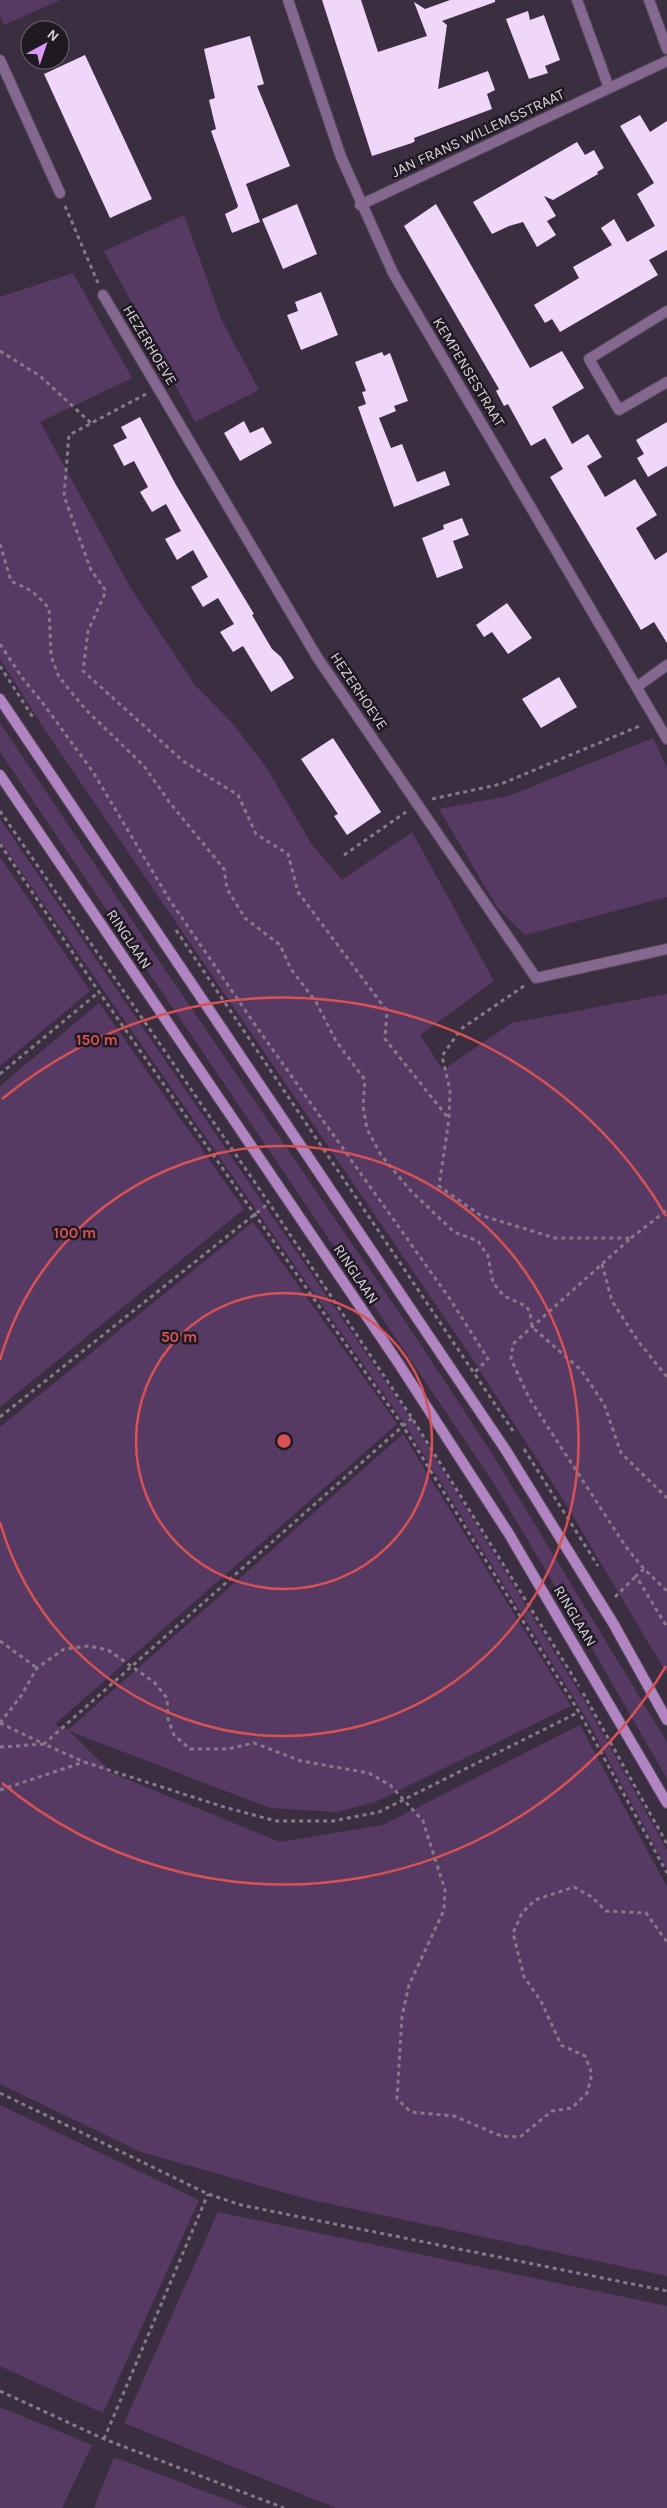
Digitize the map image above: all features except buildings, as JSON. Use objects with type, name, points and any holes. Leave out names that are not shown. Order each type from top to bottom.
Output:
[{"type":"main road","name":"RINGLAAN","points":[[0,699],[505,1449],[613,1623],[667,1720]]},
{"type":"main road","name":"RINGLAAN","points":[[0,775],[404,1372],[509,1534],[667,1803]]},
{"type":"street","name":"KEMPENSESTRAAT","points":[[288,0],[330,127],[360,204],[393,274],[638,686],[667,739]]},
{"type":"street","points":[[577,0],[609,88]]},
{"type":"street","points":[[649,0],[667,49]]},
{"type":"street","points":[[0,60],[60,193]]},
{"type":"street","name":"JAN FRANS WILLEMSSTRAAT","points":[[360,204],[667,61]]},
{"type":"street","name":"HEZERHOEVE","points":[[103,295],[318,656],[536,978]]},
{"type":"street","points":[[667,311],[589,359],[619,410],[667,382]]},
{"type":"street","points":[[638,686],[667,665]]},
{"type":"street","points":[[536,978],[667,949]]},
{"type":"path","points":[[60,193],[103,295]]},
{"type":"path","points":[[0,351],[40,376],[92,424]]},
{"type":"path","points":[[158,387],[69,435],[64,496],[91,570],[106,591],[88,631],[83,670],[183,761],[238,795],[256,834],[288,854],[298,892],[387,1011],[385,1039],[449,1119]]},
{"type":"path","points":[[0,544],[12,581],[32,591],[49,608],[51,656],[59,677],[86,710],[144,766],[170,803],[224,869],[227,889],[236,906],[245,918],[280,945],[302,987],[316,1002],[336,1041],[365,1080],[363,1106],[367,1129],[381,1155],[410,1190],[454,1232],[478,1241],[488,1256],[493,1283],[504,1296],[526,1306],[530,1312],[532,1327],[581,1370],[604,1404],[621,1454],[667,1498]]},
{"type":"path","points":[[0,644],[23,679],[93,772],[169,899],[258,1029],[450,1299],[488,1359],[475,1372]]},
{"type":"path","points":[[344,855],[418,804],[500,784],[656,718]]},
{"type":"path","points":[[0,810],[269,1203],[412,1418],[581,1689],[667,1844]]},
{"type":"path","points":[[0,844],[99,992],[403,1426],[579,1712],[667,1873]]},
{"type":"path","points":[[536,978],[461,1029],[442,1056],[450,1090],[449,1119],[439,1186],[480,1215],[555,1238],[631,1238]]},
{"type":"path","points":[[0,1074],[99,992]]},
{"type":"path","points":[[0,1417],[269,1203]]},
{"type":"path","points":[[667,1210],[631,1238],[513,1344],[511,1359],[529,1398],[626,1547],[644,1569],[667,1591]]},
{"type":"path","points":[[602,1264],[612,1301],[638,1341],[667,1377]]},
{"type":"path","points":[[0,1747],[44,1744],[412,1418]]},
{"type":"path","points":[[615,1597],[644,1569]]},
{"type":"path","points":[[636,1576],[667,1627]]},
{"type":"path","points":[[0,1641],[37,1668]]},
{"type":"path","points":[[579,1712],[404,1799],[379,1812],[333,1821],[276,1821],[196,1799],[84,1762],[0,1723],[20,1696],[37,1668],[64,1649],[89,1646],[108,1650],[154,1682],[167,1698],[168,1719],[174,1735],[190,1749],[228,1748],[254,1743],[302,1761],[369,1774],[390,1785],[404,1799],[423,1821],[446,1890],[444,1910],[409,1986],[402,2016],[397,2099],[411,2112],[454,2116],[501,2136],[520,2137],[552,2111],[572,2108],[587,2093],[592,2074],[585,2056],[561,2046],[541,2001],[524,1977],[513,1933],[522,1913],[535,1900],[574,1887],[592,1898],[606,1911],[646,1913],[667,1942]]},
{"type":"path","points":[[0,1790],[84,1762]]},
{"type":"path","points":[[0,2094],[208,2194],[241,2205],[667,2291]]},
{"type":"path","points":[[104,2439],[208,2194]]},
{"type":"path","points":[[0,2391],[104,2439],[284,2508]]},
{"type":"shaded area","points":[[0,0],[60,0],[4,25],[0,15]]},
{"type":"shaded area","points":[[184,215],[222,321],[259,390],[195,422],[104,251]]},
{"type":"shaded area","points":[[73,273],[132,378],[40,422],[130,587],[194,684],[233,724],[266,767],[312,845],[342,880],[412,832],[494,981],[420,1035],[443,1070],[512,1023],[667,994],[667,1674],[562,1498],[468,1352],[43,727],[0,659],[0,297]]},
{"type":"shaded area","points":[[0,723],[166,971],[417,1339],[491,1452],[667,1743],[667,1779],[493,1482],[0,752]]},
{"type":"shaded area","points":[[653,738],[667,768],[667,897],[525,935],[497,907],[439,809],[509,796]]},
{"type":"shaded area","points":[[0,819],[413,1422],[584,1700],[667,1850],[667,1869],[586,1718],[406,1426],[0,841]]},
{"type":"shaded area","points":[[0,857],[90,991],[0,1066]]},
{"type":"shaded area","points":[[99,1003],[244,1209],[0,1407],[0,1086]]},
{"type":"shaded area","points":[[253,1222],[397,1424],[55,1724],[68,1730],[403,1434],[571,1706],[375,1802],[337,1812],[270,1808],[69,1731],[112,1773],[280,1842],[383,1825],[580,1725],[667,1887],[667,2276],[307,2199],[141,2152],[0,2084],[0,1427]]},
{"type":"shaded area","points":[[0,2105],[199,2200],[103,2413],[0,2366]]},
{"type":"shaded area","points":[[218,2212],[667,2306],[667,2508],[336,2508],[124,2423]]},
{"type":"shaded area","points":[[0,2407],[92,2445],[62,2508],[0,2508]]},
{"type":"shaded area","points":[[114,2457],[248,2508],[94,2508]]}]
